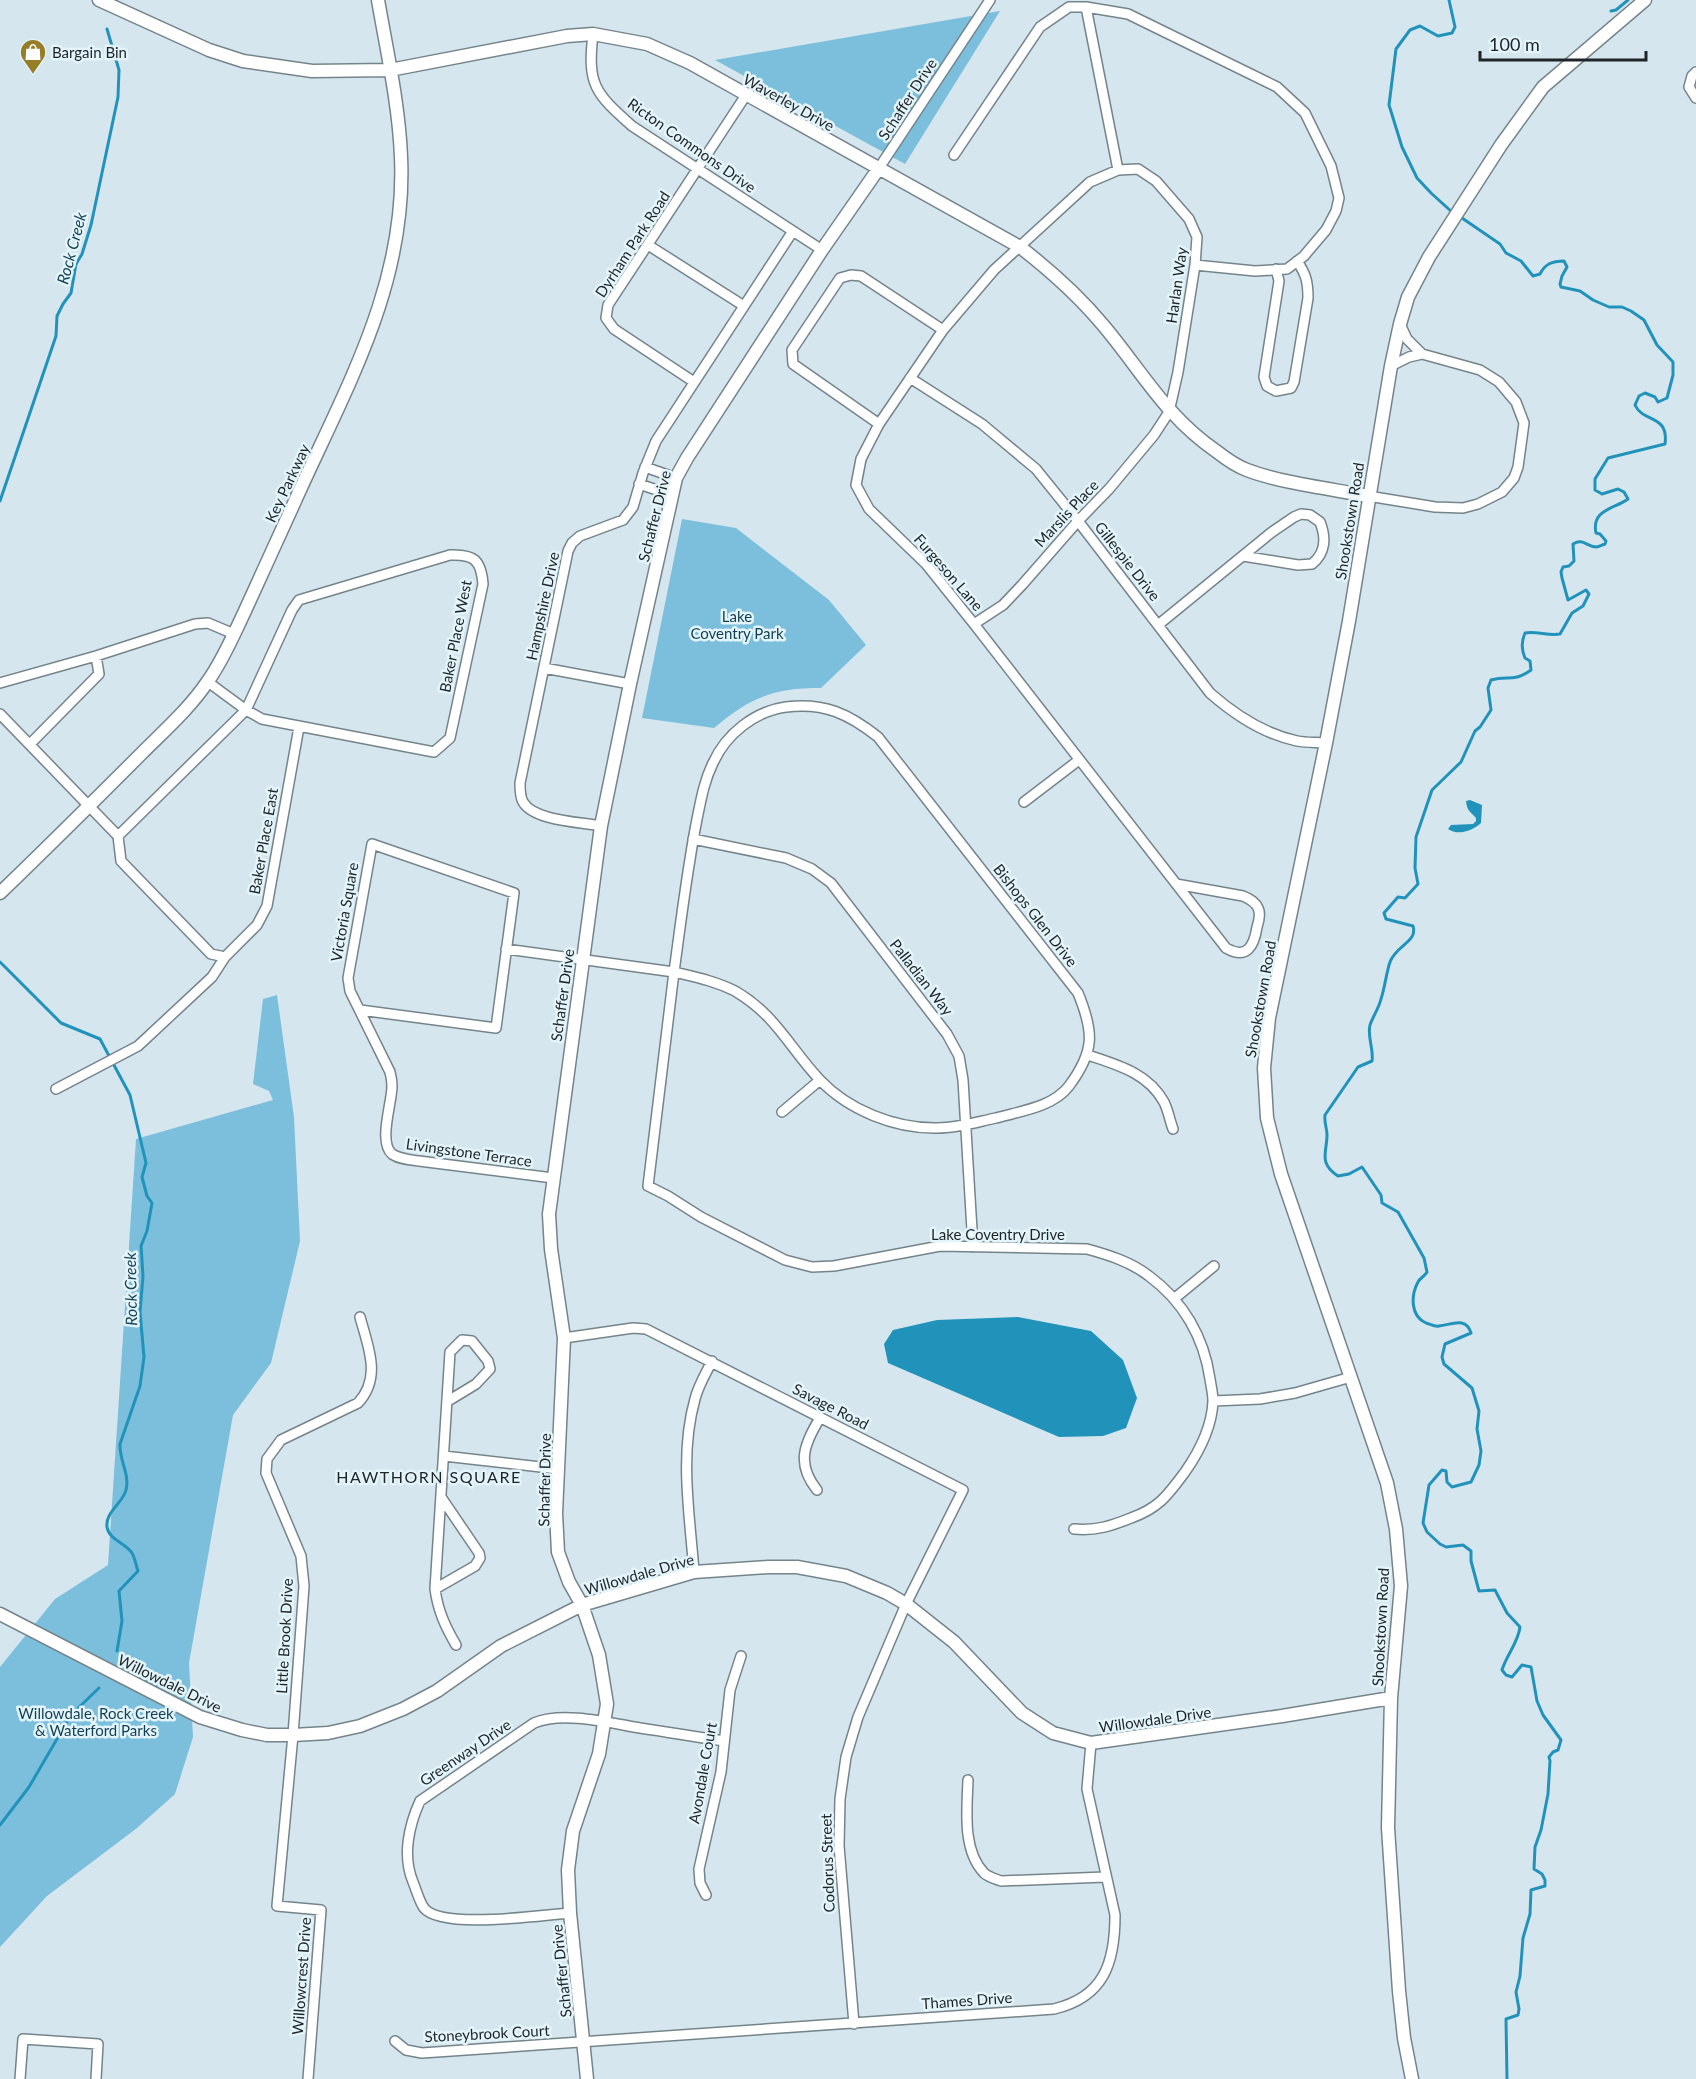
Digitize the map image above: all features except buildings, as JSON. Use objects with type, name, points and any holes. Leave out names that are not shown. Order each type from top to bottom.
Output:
[{"type":"street","name":"Waverley Drive","points":[[99,0],[208,50],[243,61],[312,71],[390,70],[567,36],[593,34],[647,44],[690,63],[1020,247],[1076,294],[1169,412],[1197,438],[1247,470],[1368,496]]},
{"type":"street","name":"Key Parkway","points":[[0,893],[90,806],[189,705],[208,682],[234,634],[358,364],[387,283],[396,240],[400,200],[401,158],[378,0]]},
{"type":"street","name":"Schaffer Drive","points":[[587,2079],[570,1913],[568,1870],[573,1831],[599,1754],[607,1704],[599,1655],[582,1605],[569,1582],[558,1552],[556,1513],[564,1338],[551,1249],[549,1214],[601,826],[676,478],[822,250],[990,0]]},
{"type":"street","name":"Shookstown Road","points":[[1412,2079],[1400,2003],[1388,1828],[1391,1698],[1401,1586],[1396,1529],[1387,1483],[1281,1174],[1268,1118],[1264,1068],[1269,1018],[1326,743],[1349,621],[1391,366],[1408,297],[1429,257],[1482,175],[1544,87],[1645,0]]},
{"type":"street","points":[[954,155],[1040,27],[1069,7],[1086,7],[1128,14],[1277,87],[1305,113],[1331,166],[1339,198],[1326,230],[1304,256],[1287,268],[1255,271],[1195,265]]},
{"type":"street","points":[[1020,247],[1089,182],[1118,170],[1086,7]]},
{"type":"street","name":"Ricton Commons Drive","points":[[593,34],[590,55],[592,73],[596,87],[604,101],[632,126],[822,250]]},
{"type":"street","points":[[1696,72],[1692,76],[1689,87],[1696,98]]},
{"type":"street","name":"Dyrham Park Road","points":[[694,382],[614,329],[606,318],[608,305],[746,95]]},
{"type":"street","name":"Harlan Way","points":[[1118,170],[1138,169],[1156,181],[1189,219],[1197,237],[1195,265],[1178,372],[1169,412]]},
{"type":"street","name":"Hampshire Drive","points":[[601,826],[540,816],[524,803],[520,794],[520,783],[568,550],[580,536],[623,520],[633,507],[639,484],[656,441],[793,231]]},
{"type":"street","points":[[648,245],[744,306]]},
{"type":"street","name":"Furgeson Lane","points":[[1020,247],[994,270],[943,330],[879,424],[861,459],[856,485],[869,509],[926,564],[974,624],[1079,760],[1226,948],[1240,953],[1252,946],[1255,942],[1259,917],[1258,908],[1253,900],[1243,896],[1176,884]]},
{"type":"street","points":[[1276,269],[1279,280],[1264,377],[1267,386],[1276,391],[1291,388],[1294,382],[1308,298],[1305,273],[1297,261]]},
{"type":"street","points":[[879,424],[802,373],[793,364],[792,350],[840,279],[850,274],[861,276],[943,330]]},
{"type":"street","points":[[1400,324],[1407,339],[1422,354]]},
{"type":"street","points":[[1368,496],[1435,507],[1463,508],[1478,504],[1502,492],[1514,478],[1518,467],[1524,423],[1515,402],[1492,376],[1461,364],[1422,354],[1409,357],[1391,366]]},
{"type":"street","name":"Gillespie Drive","points":[[910,378],[982,424],[1036,469],[1078,520],[1210,693],[1227,708],[1254,726],[1297,741],[1326,743]]},
{"type":"street","name":"Marslis Place","points":[[974,624],[1003,605],[1078,520],[1109,489],[1154,435],[1169,412]]},
{"type":"street","points":[[645,467],[676,478]]},
{"type":"street","points":[[639,484],[672,495]]},
{"type":"street","points":[[1158,625],[1272,532],[1294,517],[1301,514],[1310,515],[1320,522],[1324,546],[1321,555],[1312,564],[1298,566],[1244,556]]},
{"type":"street","name":"Baker Place West","points":[[208,682],[246,710],[262,719],[434,752],[450,738],[483,584],[482,569],[474,558],[460,554],[450,555],[299,600],[292,610],[246,710]]},
{"type":"street","points":[[0,683],[96,656],[195,624],[208,623],[234,634]]},
{"type":"street","points":[[30,744],[99,674],[96,656]]},
{"type":"street","points":[[544,668],[630,684]]},
{"type":"street","name":"Bishops Glen Drive","points":[[582,961],[674,972],[711,981],[735,992],[774,1022],[820,1080],[849,1104],[878,1118],[908,1125],[938,1128],[966,1125],[1037,1108],[1064,1093],[1080,1072],[1088,1056],[1090,1039],[1088,1016],[1078,993],[878,736],[858,721],[836,711],[814,706],[774,709],[755,717],[725,744],[714,761],[705,782],[693,839],[674,972]]},
{"type":"street","points":[[118,836],[246,710]]},
{"type":"street","points":[[0,714],[118,836],[121,861],[211,954],[225,957]]},
{"type":"street","name":"Baker Place East","points":[[56,1089],[138,1046],[152,1035],[212,977],[225,957],[257,925],[267,906],[299,727]]},
{"type":"street","points":[[1024,802],[1079,760]]},
{"type":"street","name":"Palladian Way","points":[[693,839],[786,858],[812,869],[831,882],[947,1034],[959,1056],[963,1080],[974,1246]]},
{"type":"street","name":"Victoria Square","points":[[372,844],[514,893],[495,1028],[360,1010],[350,991],[348,978],[372,844]]},
{"type":"street","points":[[506,949],[582,961]]},
{"type":"street","name":"Lake Coventry Drive","points":[[674,972],[648,1186],[701,1217],[785,1260],[812,1268],[940,1246],[1087,1249],[1108,1255],[1148,1275],[1175,1298],[1197,1332],[1207,1361],[1213,1401]]},
{"type":"street","name":"Livingstone Terrace","points":[[360,1010],[390,1072],[392,1086],[385,1137],[386,1146],[390,1152],[397,1157],[419,1161],[553,1178]]},
{"type":"street","points":[[1088,1056],[1126,1068],[1152,1085],[1165,1103],[1173,1129]]},
{"type":"street","points":[[782,1112],[820,1080]]},
{"type":"street","points":[[1175,1298],[1214,1266]]},
{"type":"street","name":"Little Brook Drive","points":[[293,1735],[304,1586],[301,1556],[266,1473],[267,1459],[281,1440],[358,1403],[367,1393],[373,1363],[360,1317]]},
{"type":"street","name":"Savage Road","points":[[564,1338],[633,1328],[646,1329],[963,1490],[906,1604]]},
{"type":"street","points":[[448,1401],[476,1384],[490,1369],[488,1361],[472,1341],[459,1342],[450,1352],[435,1589],[438,1609],[444,1626],[456,1645]]},
{"type":"street","points":[[694,1572],[687,1465],[689,1431],[695,1398],[712,1361]]},
{"type":"street","points":[[1074,1529],[1090,1531],[1106,1528],[1142,1515],[1165,1499],[1194,1459],[1207,1430],[1213,1401],[1260,1399],[1283,1395],[1351,1377]]},
{"type":"street","points":[[817,1490],[809,1481],[805,1468],[804,1451],[810,1433],[820,1418]]},
{"type":"street","points":[[444,1456],[558,1469]]},
{"type":"street","points":[[435,1589],[475,1566],[480,1558],[479,1553],[441,1497]]},
{"type":"street","name":"Willowdale Drive","points":[[0,1614],[200,1717],[242,1730],[267,1734],[328,1733],[360,1726],[437,1691],[501,1646],[582,1605],[694,1572],[768,1567],[797,1567],[846,1576],[868,1583],[906,1604],[954,1642],[1022,1713],[1053,1733],[1091,1743],[1391,1698]]},
{"type":"street","name":"Codorus Street","points":[[854,2024],[838,1846],[840,1799],[846,1757],[858,1717],[906,1604]]},
{"type":"street","name":"Avondale Court","points":[[706,1895],[700,1883],[699,1869],[721,1772],[730,1690],[741,1656]]},
{"type":"street","name":"Greenway Drive","points":[[570,1913],[460,1921],[437,1916],[424,1908],[409,1871],[409,1837],[420,1801],[534,1723],[542,1720],[562,1718],[605,1722],[724,1741]]},
{"type":"street","name":"Willowcrest Drive","points":[[293,1735],[277,1906],[321,1910],[308,2079]]},
{"type":"street","name":"Thames Drive","points":[[583,2042],[1054,2009],[1083,1999],[1096,1987],[1113,1952],[1114,1915],[1087,1789],[1091,1743]]},
{"type":"street","points":[[968,1780],[969,1839],[974,1859],[986,1875],[1001,1881],[1105,1877]]},
{"type":"street","points":[[20,2079],[23,2039],[98,2044],[96,2079]]},
{"type":"street","name":"Stoneybrook Court","points":[[395,2041],[406,2050],[422,2053],[583,2042]]},
{"type":"green space","points":[[1000,11],[905,164],[715,60]]},
{"type":"green space","name":"Lake Coventry Park","points":[[682,519],[736,528],[829,600],[866,645],[821,688],[789,690],[763,696],[727,717],[714,728],[642,718]]},
{"type":"green space","name":"Willowdale, Rock Creek & Waterford Parks","points":[[277,995],[294,1117],[300,1241],[271,1363],[233,1415],[189,1663],[193,1737],[175,1794],[137,1828],[47,1896],[0,1947],[0,1667],[55,1599],[108,1565],[136,1139],[273,1100],[269,1091],[253,1084],[263,999]]},
{"type":"shaded area","points":[[1470,800],[1482,805],[1481,823],[1465,832],[1448,829],[1451,825],[1473,824],[1476,821],[1467,807],[1466,801]]},
{"type":"shaded area","points":[[1018,1317],[1091,1331],[1123,1360],[1137,1398],[1126,1428],[1103,1436],[1059,1437],[888,1363],[884,1344],[893,1330],[937,1320]]},
{"type":"waterway","points":[[1449,0],[1455,27],[1452,33],[1438,36],[1420,26],[1410,30],[1396,49],[1389,105],[1402,147],[1417,178],[1453,213]]},
{"type":"waterway","points":[[1611,11],[1616,10],[1628,0]]},
{"type":"waterway","name":"Rock Creek","points":[[0,501],[56,336],[57,316],[71,293],[76,264],[82,254],[91,225],[118,97],[119,70],[107,29]]},
{"type":"waterway","points":[[1459,216],[1500,244],[1506,253],[1521,261],[1533,276],[1540,274],[1549,264],[1564,261],[1567,267],[1562,276],[1561,287],[1580,291],[1609,307],[1622,307],[1631,311],[1644,320],[1657,345],[1673,362],[1673,375],[1667,398],[1658,402],[1655,397],[1645,393],[1639,396],[1635,405],[1639,411],[1663,428],[1665,444],[1608,458],[1595,479],[1595,490],[1602,494],[1618,489],[1624,492],[1628,499],[1600,514],[1597,519],[1596,533],[1606,541],[1605,544],[1596,547],[1576,542],[1573,544],[1574,561],[1569,566],[1563,567],[1561,572],[1568,600],[1586,590],[1589,594],[1583,606],[1572,613],[1560,634],[1525,633],[1522,649],[1525,658],[1530,661],[1531,670],[1515,678],[1491,680],[1488,688],[1491,710],[1475,731],[1461,762],[1432,790],[1416,837],[1415,868],[1418,884],[1405,898],[1398,897],[1384,913],[1386,919],[1413,926],[1414,931],[1410,940],[1397,951],[1390,962],[1380,1002],[1370,1025],[1372,1061],[1358,1067],[1325,1115],[1327,1135],[1325,1157],[1328,1166],[1338,1176],[1349,1174],[1362,1167],[1381,1195],[1382,1203],[1398,1212],[1424,1258],[1427,1272],[1418,1282],[1413,1299],[1417,1315],[1426,1323],[1436,1326],[1462,1323],[1469,1328],[1471,1333],[1445,1344],[1442,1357],[1444,1364],[1472,1388],[1479,1411],[1477,1429],[1481,1451],[1479,1465],[1471,1482],[1452,1487],[1447,1482],[1446,1471],[1442,1470],[1429,1485],[1423,1523],[1427,1532],[1440,1544],[1446,1547],[1463,1545],[1471,1551],[1471,1561],[1479,1591],[1495,1590],[1507,1613],[1520,1627],[1502,1670],[1506,1675],[1512,1677],[1522,1665],[1531,1667],[1537,1701],[1543,1715],[1561,1740],[1558,1750],[1549,1757],[1548,1794],[1535,1847],[1534,1869],[1542,1874],[1545,1886],[1531,1890],[1530,1914],[1523,1938],[1520,1976],[1516,1992],[1518,2015],[1506,2019],[1507,2079]]},
{"type":"waterway","name":"Rock Creek","points":[[0,962],[61,1023],[100,1039],[130,1095],[146,1163],[142,1177],[147,1196],[152,1203],[147,1231],[141,1246],[143,1276],[140,1312],[144,1357],[140,1386],[120,1444],[127,1478],[126,1490],[107,1522],[111,1535],[132,1553],[138,1571],[119,1591],[122,1621],[117,1651]]},
{"type":"waterway","name":"Rock Creek","points":[[0,1825],[29,1787],[71,1715],[99,1688]]},
{"type":"place","name":"Bargain Bin","points":[[33,75]]},
{"type":"district","name":"HAWTHORN SQUARE","points":[[429,1476]]}]
